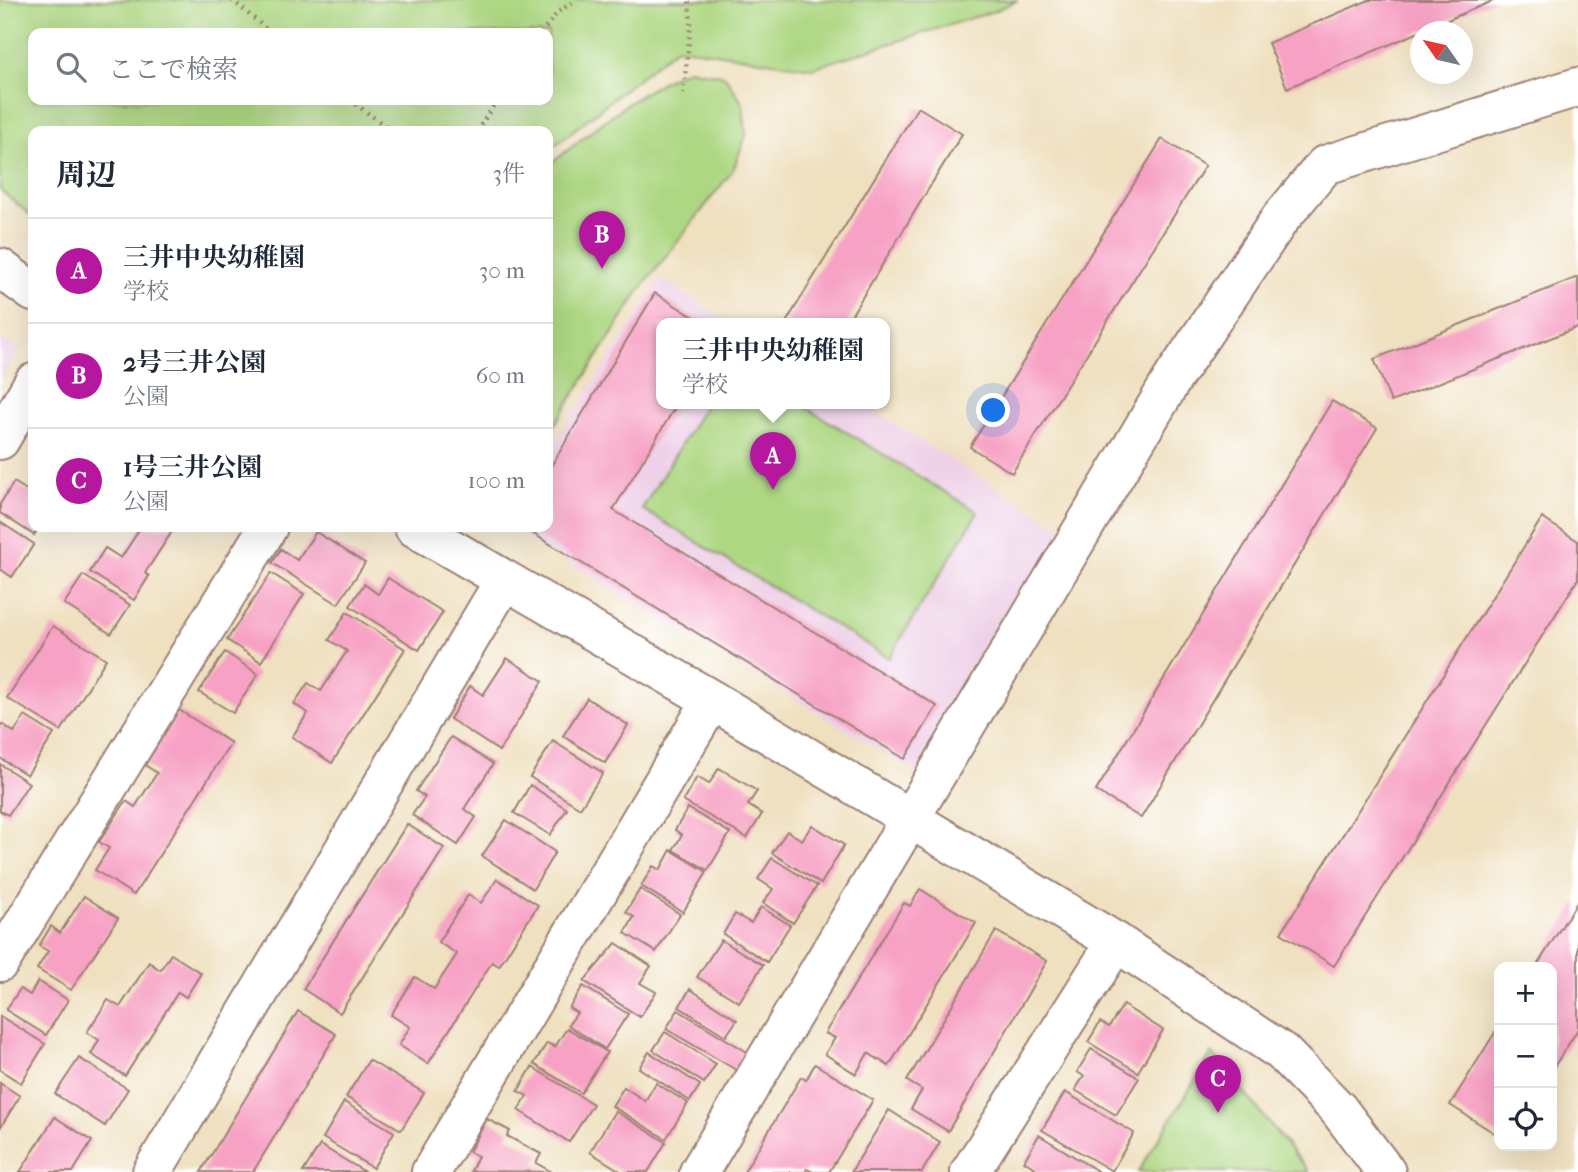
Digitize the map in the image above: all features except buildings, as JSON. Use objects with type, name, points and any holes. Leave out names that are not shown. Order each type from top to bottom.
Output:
[{"type":"street","points":[[699,1172],[1173,378],[1280,219],[1325,165],[1578,87]]},
{"type":"street","points":[[0,268],[28,288]]},
{"type":"street","points":[[0,440],[28,392]]},
{"type":"street","points":[[0,961],[265,532]]},
{"type":"street","points":[[422,532],[912,818],[1116,942],[1282,1052],[1338,1108],[1385,1172]]},
{"type":"street","points":[[152,1172],[504,581]]},
{"type":"street","points":[[431,1172],[712,700]]},
{"type":"street","points":[[970,1172],[1116,942]]},
{"type":"path","points":[[232,0],[265,28]]},
{"type":"path","points":[[545,28],[558,12],[576,0]]},
{"type":"path","points":[[683,94],[691,23],[689,0]]},
{"type":"path","points":[[357,105],[385,126]]},
{"type":"path","points":[[480,126],[494,105]]},
{"type":"shaded area","points":[[661,279],[723,318],[656,318],[656,409],[870,409],[1068,532],[918,773],[517,532],[553,532],[553,445]]},
{"type":"shaded area","points":[[0,337],[19,349],[0,382]]},
{"type":"green space","points":[[0,0],[1018,0],[994,11],[812,68],[677,47],[553,147],[553,126],[28,126],[28,213],[0,190]]},
{"type":"green space","points":[[688,69],[725,76],[743,104],[746,135],[733,170],[640,290],[553,427],[553,162],[632,101]]},
{"type":"green space","points":[[703,409],[808,409],[978,512],[889,658],[642,509]]},
{"type":"green space","points":[[1212,1053],[1309,1172],[1138,1172]]},
{"type":"place","name":"2号三井公園","points":[[602,269]]},
{"type":"place","name":"三井中央幼稚園","points":[[773,490]]},
{"type":"place","name":"1号三井公園","points":[[1218,1113]]}]
